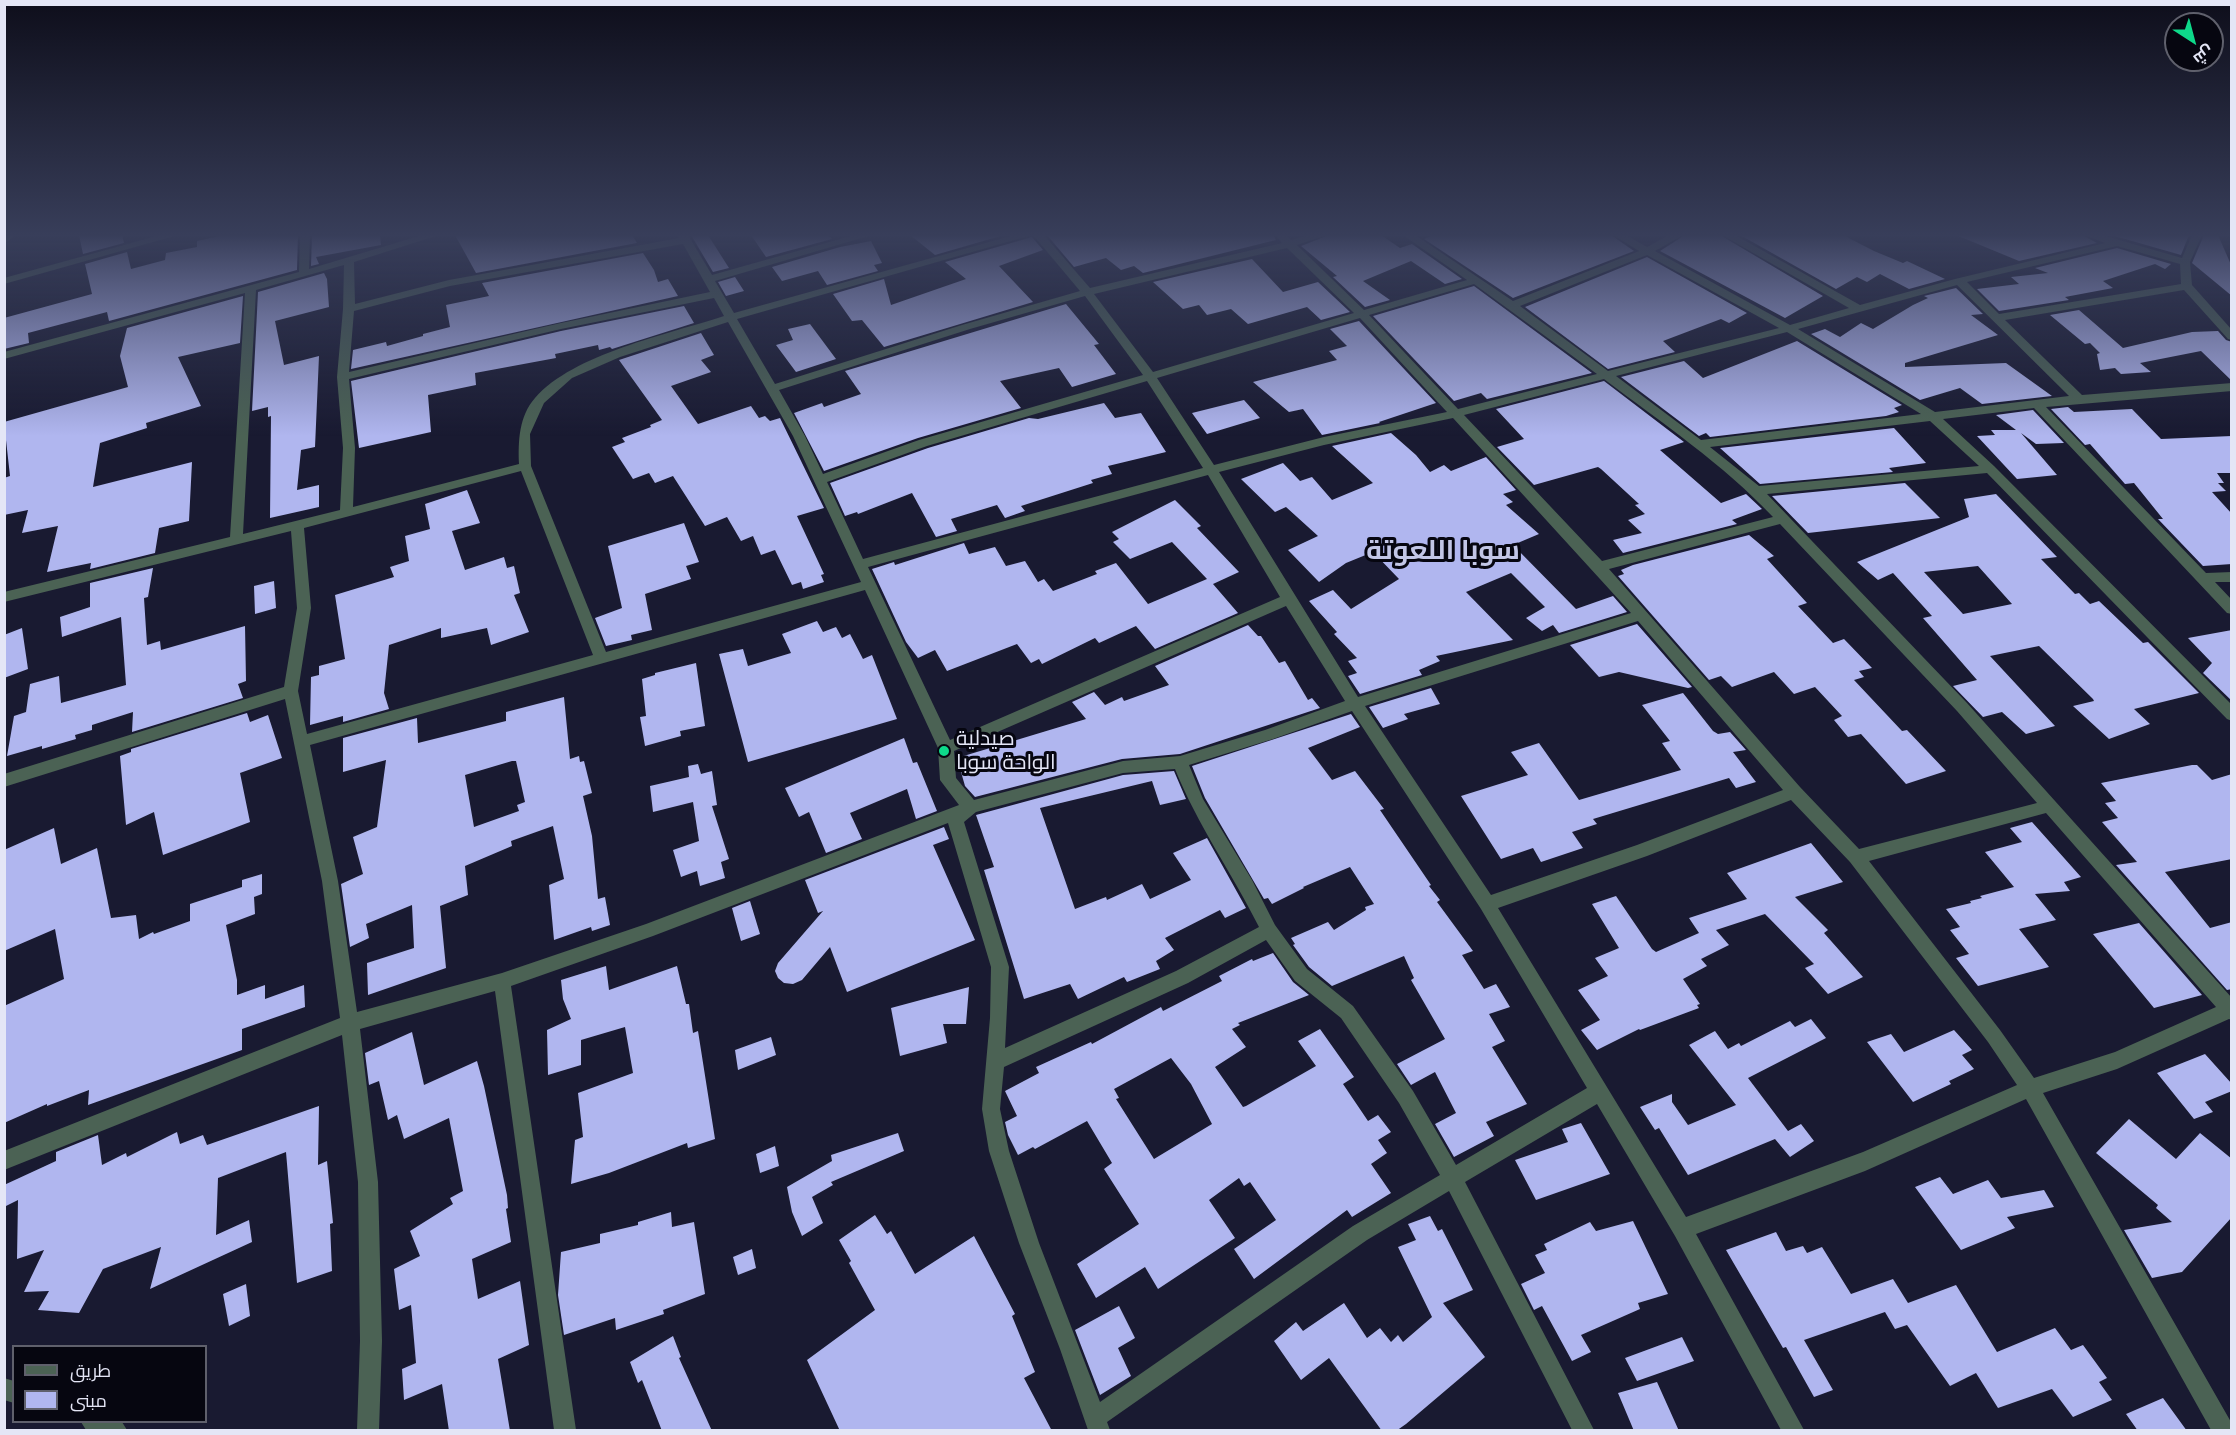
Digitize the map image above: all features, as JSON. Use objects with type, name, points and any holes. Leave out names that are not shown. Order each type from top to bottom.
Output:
[{"type":"street","points":[[4,356],[200,302]]},
{"type":"street","points":[[236,540],[250,302]]},
{"type":"street","points":[[346,513],[349,448],[343,377],[349,302]]},
{"type":"street","points":[[349,309],[377,302]]},
{"type":"street","points":[[343,377],[561,326],[677,302]]},
{"type":"street","points":[[720,302],[799,436],[946,748],[948,780],[971,807]]},
{"type":"street","points":[[601,658],[525,466],[524,434],[539,401],[568,375],[616,355],[787,302]]},
{"type":"street","points":[[771,389],[1049,302]]},
{"type":"street","points":[[1094,302],[1149,375],[1211,470],[1354,704],[1487,904],[1682,1229],[1793,1431]]},
{"type":"street","points":[[1349,302],[1599,567],[1794,792],[1856,857],[1994,1036],[2030,1088],[2223,1431]]},
{"type":"street","points":[[820,480],[923,443],[1149,375],[1406,302]]},
{"type":"street","points":[[1507,302],[1699,444],[1756,490],[1962,707],[2231,1010],[2117,1060],[2030,1088],[1865,1161],[1682,1229]]},
{"type":"street","points":[[1512,305],[1520,302]]},
{"type":"street","points":[[1740,302],[1788,328],[1931,415],[1990,469],[2232,715]]},
{"type":"street","points":[[1846,302],[1858,309]]},
{"type":"street","points":[[861,564],[1324,441],[1454,414],[1883,302]]},
{"type":"street","points":[[1981,302],[2079,399]]},
{"type":"street","points":[[1997,318],[2092,302]]},
{"type":"street","points":[[2201,302],[2232,337]]},
{"type":"street","points":[[1699,444],[2079,399],[2232,387]]},
{"type":"street","points":[[2037,404],[2232,609]]},
{"type":"street","points":[[4,597],[346,513],[525,466]]},
{"type":"street","points":[[1756,490],[1990,469]]},
{"type":"street","points":[[1599,567],[1782,519]]},
{"type":"street","points":[[297,525],[304,608],[291,691],[330,881],[350,1023],[368,1182],[371,1341],[368,1431]]},
{"type":"street","points":[[2201,578],[2232,577]]},
{"type":"street","points":[[300,742],[870,584]]},
{"type":"street","points":[[946,748],[1288,599]]},
{"type":"street","points":[[4,1161],[350,1023],[501,981],[647,931],[971,807],[1123,767],[1180,762],[1268,735],[1354,704],[1640,615]]},
{"type":"street","points":[[4,781],[291,691]]},
{"type":"street","points":[[1180,762],[1196,802],[1246,885],[1269,930],[1301,975],[1347,1012],[1406,1097],[1453,1179],[1583,1431]]},
{"type":"street","points":[[1487,904],[1641,851],[1794,792]]},
{"type":"street","points":[[1856,857],[2049,806]]},
{"type":"street","points":[[971,807],[955,820],[1000,966],[999,1018],[991,1109],[999,1151],[1029,1244],[1071,1349],[1097,1424],[1360,1233],[1599,1092]]},
{"type":"street","points":[[995,1062],[1182,977],[1269,930]]},
{"type":"street","points":[[501,981],[565,1431]]},
{"type":"street","points":[[95,1423],[116,1431]]},
{"type":"building","points":[[63,302],[179,302],[109,321],[107,312],[28,333],[29,343],[4,349],[4,318]]},
{"type":"building","points":[[221,302],[243,302],[240,343],[178,357],[201,406],[146,423],[147,428],[100,443],[93,487],[192,462],[189,521],[159,528],[155,553],[90,569],[91,563],[47,572],[58,526],[22,533],[28,510],[4,515],[4,478],[10,476],[4,422],[128,387],[120,356],[127,328]]},
{"type":"building","points":[[257,302],[329,302],[329,307],[275,321],[284,365],[319,356],[315,447],[301,450],[297,490],[319,485],[319,507],[270,518],[271,416],[268,417],[268,407],[252,411]]},
{"type":"building","points":[[460,302],[651,302],[351,369],[353,350],[386,342],[387,346],[450,327],[446,305]]},
{"type":"building","points":[[839,302],[890,302],[891,305],[900,302],[1033,302],[884,347],[862,320],[852,321]]},
{"type":"building","points":[[1175,302],[1339,302],[1350,312],[1321,320],[1307,307],[1248,324],[1231,309],[1207,315],[1199,305],[1183,309]]},
{"type":"building","points":[[1360,302],[1383,302],[1365,307]]},
{"type":"building","points":[[1420,302],[1496,302],[1592,373],[1487,399],[1481,393],[1454,401],[1373,316]]},
{"type":"building","points":[[1537,302],[1727,302],[1747,313],[1729,323],[1721,319],[1663,341],[1675,352],[1608,369],[1525,307]]},
{"type":"building","points":[[1755,302],[1813,302],[1785,318]]},
{"type":"building","points":[[1920,302],[1971,302],[1983,314],[1971,315],[1998,335],[1905,363],[1905,367],[2006,363],[2052,396],[1982,404],[1960,388],[1920,400],[1811,334],[1825,329],[1840,337],[1861,323],[1873,329]]},
{"type":"building","points":[[1990,302],[2056,302],[1999,311]]},
{"type":"building","points":[[1066,304],[1099,344],[1094,345],[1116,374],[1072,387],[1059,368],[1000,381],[1021,408],[918,438],[824,471],[794,413],[822,403],[824,407],[861,394],[845,371]]},
{"type":"building","points":[[684,306],[694,323],[612,349],[610,347],[599,350],[598,345],[555,354],[556,358],[475,373],[476,385],[428,395],[431,432],[359,448],[351,381],[561,331]]},
{"type":"building","points":[[2079,310],[2123,348],[2192,332],[2218,331],[2226,340],[2232,342],[2232,381],[2201,351],[2140,363],[2151,372],[2121,374],[2115,368],[2100,370],[2097,354],[2100,353],[2090,343],[2085,344],[2050,315]]},
{"type":"building","points":[[1359,321],[1436,403],[1380,423],[1322,435],[1303,409],[1289,412],[1253,382],[1337,360],[1329,351],[1347,346],[1330,329]]},
{"type":"building","points":[[810,324],[836,359],[796,372],[776,345],[793,340],[788,329]]},
{"type":"building","points":[[701,333],[714,355],[701,360],[711,372],[671,386],[698,424],[751,406],[759,418],[765,416],[770,421],[780,418],[824,508],[797,516],[824,574],[821,575],[824,582],[803,589],[801,582],[792,585],[775,550],[761,555],[753,536],[741,541],[727,517],[705,526],[673,476],[655,483],[649,473],[633,479],[612,447],[625,442],[622,438],[651,427],[650,425],[662,420],[619,360]]},
{"type":"building","points":[[1797,341],[1902,405],[1894,408],[1899,412],[1886,416],[1710,437],[1706,433],[1699,436],[1621,377],[1684,361],[1703,378]]},
{"type":"building","points":[[1604,381],[1684,442],[1660,450],[1721,503],[1746,494],[1762,509],[1732,520],[1737,524],[1623,553],[1613,540],[1642,533],[1628,520],[1645,514],[1635,505],[1639,504],[1601,469],[1598,467],[1534,485],[1497,447],[1524,439],[1496,409]]},
{"type":"building","points":[[1244,400],[1260,418],[1207,434],[1192,413]]},
{"type":"building","points":[[1104,403],[1115,418],[1141,413],[1166,452],[1108,466],[1112,474],[1091,480],[1093,483],[1021,506],[1025,511],[1005,518],[997,505],[951,519],[957,531],[936,537],[912,493],[858,514],[857,512],[845,516],[830,483],[928,448],[1029,418],[1038,419]]},
{"type":"building","points":[[2068,407],[2074,412],[2132,409],[2161,439],[2232,436],[2232,473],[2217,473],[2224,483],[2218,483],[2226,491],[2212,492],[2232,514],[2232,564],[2203,566],[2158,519],[2163,519],[2134,483],[2125,484],[2090,444],[2085,445],[2051,409]]},
{"type":"building","points":[[2033,410],[2064,443],[2036,444],[2021,433],[2057,475],[2017,479],[1977,436],[1995,435],[1991,430],[2016,430],[1996,415]]},
{"type":"building","points":[[1894,428],[1926,463],[1889,468],[1893,472],[1760,484],[1720,448]]},
{"type":"building","points":[[1391,433],[1416,455],[1430,472],[1444,465],[1451,471],[1486,457],[1516,490],[1503,494],[1513,502],[1506,505],[1539,534],[1513,545],[1576,609],[1613,596],[1627,612],[1559,633],[1553,625],[1542,631],[1526,618],[1545,607],[1511,573],[1466,592],[1513,640],[1436,656],[1440,661],[1419,670],[1422,675],[1360,694],[1348,676],[1357,673],[1348,661],[1357,658],[1334,634],[1337,632],[1309,601],[1333,590],[1351,609],[1399,579],[1373,552],[1346,563],[1319,582],[1288,550],[1318,536],[1286,507],[1275,512],[1241,479],[1283,463],[1300,481],[1312,477],[1332,500],[1373,483],[1332,446]]},
{"type":"building","points":[[1905,483],[1940,518],[1808,533],[1772,496]]},
{"type":"building","points":[[467,490],[480,523],[452,531],[465,570],[504,557],[507,568],[514,566],[520,593],[514,595],[529,632],[491,645],[487,628],[441,638],[441,628],[389,645],[384,693],[389,709],[343,722],[343,716],[310,725],[311,677],[319,675],[319,666],[345,659],[335,595],[394,577],[390,567],[409,561],[405,536],[430,529],[425,504]]},
{"type":"building","points":[[1996,494],[2057,557],[2041,559],[2075,594],[2079,593],[2090,604],[2099,601],[2143,643],[2148,642],[2199,693],[2134,709],[2150,724],[2109,739],[2073,706],[2094,701],[2093,699],[2039,646],[1990,656],[2055,726],[2026,734],[2002,712],[1983,717],[1953,686],[1977,680],[1923,618],[1932,616],[1893,573],[1878,580],[1857,562],[1969,517],[1964,499]],"holes":[[[1978,566],[2012,604],[1963,614],[1924,572]]]},
{"type":"building","points":[[1175,500],[1201,526],[1197,528],[1239,572],[1213,584],[1238,613],[1155,649],[1136,626],[1099,643],[1095,638],[1042,664],[1039,659],[1031,663],[1017,644],[947,671],[935,650],[918,658],[906,642],[872,569],[894,562],[895,565],[964,543],[969,554],[995,547],[1006,566],[1025,561],[1038,582],[1044,579],[1053,591],[1097,574],[1095,571],[1116,563],[1148,604],[1207,579],[1172,542],[1130,559],[1113,542],[1119,539],[1112,532]]},
{"type":"building","points":[[684,523],[699,562],[686,566],[691,579],[645,594],[652,630],[631,635],[632,640],[606,646],[595,618],[622,608],[608,546]]},
{"type":"building","points":[[1749,535],[1774,556],[1767,559],[1807,603],[1798,606],[1833,643],[1844,639],[1872,668],[1859,671],[1864,677],[1854,680],[1902,731],[1907,730],[1946,771],[1906,784],[1861,734],[1848,737],[1834,720],[1842,716],[1815,687],[1794,694],[1774,672],[1732,687],[1721,676],[1709,680],[1618,576],[1624,574],[1621,570],[1633,565]]},
{"type":"building","points":[[153,568],[148,597],[144,598],[147,645],[160,641],[161,650],[245,626],[246,681],[238,684],[243,698],[132,732],[133,712],[92,725],[92,730],[75,735],[76,739],[7,756],[14,716],[26,712],[30,684],[59,676],[61,703],[126,685],[121,617],[62,637],[60,617],[90,607],[90,583]]},
{"type":"building","points":[[274,581],[276,608],[255,614],[254,586]]},
{"type":"building","points":[[817,621],[823,632],[836,627],[842,638],[850,634],[863,659],[872,655],[897,719],[748,762],[719,654],[743,649],[748,666],[791,653],[782,634]]},
{"type":"building","points":[[1637,624],[1692,687],[1619,672],[1599,677],[1570,645]]},
{"type":"building","points":[[1248,625],[1258,636],[1261,636],[1279,663],[1285,661],[1308,700],[1312,698],[1320,708],[1180,754],[1122,759],[975,797],[965,786],[957,758],[1086,719],[1072,702],[1094,692],[1105,705],[1122,697],[1124,701],[1169,685],[1155,666]]},
{"type":"building","points":[[22,628],[28,669],[4,678],[4,635]]},
{"type":"building","points":[[2232,630],[2232,701],[2203,673],[2212,663],[2188,638]]},
{"type":"building","points":[[696,663],[705,726],[680,731],[681,736],[645,746],[640,717],[646,716],[642,679],[655,675],[655,673]]},
{"type":"building","points":[[1431,688],[1440,704],[1404,714],[1408,719],[1383,728],[1369,707]]},
{"type":"building","points":[[1683,693],[1713,731],[1718,734],[1730,732],[1746,750],[1733,752],[1756,782],[1736,788],[1729,778],[1593,819],[1597,824],[1572,832],[1583,848],[1541,862],[1533,848],[1501,859],[1461,796],[1528,775],[1511,752],[1539,743],[1579,800],[1681,770],[1662,743],[1670,741],[1642,705]]},
{"type":"building","points":[[564,697],[570,759],[579,756],[580,762],[584,761],[592,793],[583,796],[592,836],[598,899],[605,897],[610,925],[592,931],[591,927],[554,940],[549,885],[564,879],[553,826],[511,841],[512,846],[465,866],[468,895],[440,906],[446,968],[368,995],[367,963],[414,948],[412,905],[366,924],[369,938],[350,947],[341,884],[363,874],[353,837],[377,827],[386,760],[343,772],[343,738],[417,718],[418,743],[506,721],[506,712]],"holes":[[[516,761],[525,802],[517,805],[519,811],[474,827],[465,775]]]},
{"type":"building","points":[[247,713],[250,722],[268,715],[282,758],[240,773],[250,822],[163,855],[154,812],[126,825],[120,756],[131,752],[131,749]]},
{"type":"building","points":[[1351,714],[1360,727],[1308,748],[1332,780],[1355,771],[1384,809],[1380,810],[1431,885],[1429,886],[1440,900],[1437,902],[1473,951],[1462,955],[1484,989],[1496,984],[1510,1007],[1489,1014],[1505,1041],[1492,1047],[1527,1104],[1486,1122],[1494,1136],[1454,1157],[1435,1124],[1456,1113],[1435,1072],[1411,1085],[1397,1064],[1445,1039],[1411,980],[1414,978],[1404,956],[1332,986],[1309,967],[1293,945],[1295,944],[1291,938],[1328,922],[1334,930],[1366,910],[1365,907],[1374,904],[1350,867],[1303,887],[1272,904],[1268,898],[1264,899],[1205,798],[1192,766]]},
{"type":"building","points":[[904,738],[913,763],[917,762],[937,811],[916,819],[907,789],[850,813],[862,839],[826,853],[809,812],[799,817],[785,788]]},
{"type":"building","points":[[698,764],[701,774],[712,771],[717,805],[712,806],[729,859],[721,862],[725,878],[700,886],[697,871],[681,877],[673,850],[699,841],[693,802],[653,812],[650,786],[689,777],[688,766]]},
{"type":"building","points":[[2197,765],[2212,780],[2232,774],[2232,859],[2165,872],[2210,928],[2232,922],[2232,989],[2227,990],[2116,865],[2137,862],[2102,822],[2118,818],[2105,803],[2116,801],[2101,783]]},
{"type":"building","points":[[1174,771],[1186,799],[1160,805],[1152,781],[1040,808],[1075,909],[1106,897],[1107,900],[1142,884],[1150,899],[1191,880],[1173,853],[1207,838],[1246,908],[1225,918],[1220,910],[1165,938],[1174,950],[1156,961],[1160,969],[1127,982],[1124,977],[1078,999],[1070,984],[1024,999],[984,870],[994,867],[976,815],[1123,775]]},
{"type":"building","points":[[2032,822],[2081,877],[2064,882],[2070,891],[2035,894],[2056,920],[2019,929],[2049,967],[1978,986],[1956,958],[1969,954],[1950,930],[1960,927],[1946,909],[1971,903],[1970,901],[1982,898],[1980,896],[2014,887],[1985,852],[2022,842],[2010,828]]},
{"type":"building","points":[[944,827],[949,839],[933,845],[975,940],[847,992],[830,947],[802,980],[793,984],[784,983],[778,978],[775,971],[778,963],[823,911],[818,913],[805,880]]},
{"type":"building","points":[[54,828],[61,864],[97,848],[111,918],[136,915],[139,939],[153,932],[154,934],[190,921],[190,904],[242,887],[242,880],[262,874],[262,894],[254,897],[255,914],[226,925],[237,980],[237,995],[265,985],[265,999],[304,985],[305,1007],[242,1029],[242,1050],[88,1105],[89,1090],[47,1106],[47,1104],[4,1123],[4,1006],[64,979],[55,929],[4,951],[4,850]]},
{"type":"building","points":[[1811,843],[1843,882],[1795,897],[1828,930],[1824,933],[1863,977],[1828,994],[1805,968],[1814,964],[1765,914],[1716,930],[1729,945],[1701,959],[1707,966],[1683,979],[1700,1004],[1697,1005],[1699,1008],[1639,1029],[1597,1050],[1581,1030],[1600,1020],[1578,990],[1608,976],[1595,958],[1619,948],[1592,904],[1616,896],[1656,952],[1699,933],[1689,918],[1747,899],[1727,873]]},
{"type":"building","points":[[750,901],[760,934],[741,941],[732,908]]},
{"type":"building","points":[[2139,923],[2202,995],[2154,1008],[2093,934]]},
{"type":"building","points":[[1273,953],[1293,982],[1309,995],[1238,1023],[1240,1025],[1232,1029],[1246,1047],[1215,1067],[1243,1107],[1246,1106],[1316,1066],[1298,1041],[1320,1029],[1354,1077],[1343,1084],[1368,1121],[1378,1115],[1391,1132],[1378,1140],[1387,1153],[1371,1164],[1391,1193],[1352,1217],[1347,1210],[1254,1279],[1234,1249],[1276,1220],[1250,1182],[1244,1186],[1239,1178],[1209,1200],[1235,1238],[1158,1289],[1145,1267],[1096,1298],[1077,1264],[1139,1224],[1104,1169],[1112,1163],[1087,1121],[1035,1149],[1033,1147],[1018,1155],[1008,1135],[1005,1122],[1017,1116],[1005,1091],[1039,1073],[1036,1067],[1091,1042],[1092,1044],[1161,1007],[1163,1011],[1222,981],[1219,976],[1252,959],[1253,961]],"holes":[[[1171,1058],[1191,1084],[1212,1124],[1154,1159],[1116,1099],[1119,1098],[1114,1089]]]},
{"type":"building","points":[[606,966],[609,990],[677,966],[686,1004],[689,1004],[693,1033],[698,1031],[715,1139],[688,1148],[687,1143],[609,1173],[571,1184],[575,1140],[583,1137],[578,1093],[633,1073],[625,1027],[581,1040],[581,1065],[548,1075],[547,1030],[571,1019],[563,999],[561,980]]},
{"type":"building","points":[[969,987],[966,1024],[943,1024],[947,1043],[900,1056],[891,1008]]},
{"type":"building","points":[[1811,1019],[1826,1038],[1748,1078],[1788,1131],[1801,1124],[1814,1141],[1790,1157],[1775,1139],[1688,1175],[1659,1128],[1655,1130],[1640,1107],[1672,1094],[1672,1102],[1688,1125],[1736,1105],[1689,1045],[1715,1031],[1728,1049],[1739,1043],[1741,1046],[1790,1021],[1795,1027]]},
{"type":"building","points":[[1954,1030],[1972,1050],[1962,1055],[1974,1069],[1949,1081],[1951,1084],[1913,1102],[1867,1042],[1891,1034],[1904,1052]]},
{"type":"building","points":[[412,1032],[424,1085],[477,1061],[484,1086],[507,1195],[508,1208],[506,1209],[511,1242],[472,1259],[478,1299],[520,1281],[529,1345],[498,1359],[510,1431],[449,1431],[442,1384],[404,1400],[402,1369],[416,1363],[411,1305],[399,1310],[394,1269],[420,1256],[410,1231],[453,1204],[450,1198],[463,1191],[449,1118],[404,1139],[397,1115],[388,1120],[379,1081],[369,1085],[365,1053]]},
{"type":"building","points":[[771,1037],[776,1055],[738,1070],[735,1050]]},
{"type":"building","points":[[2205,1054],[2232,1084],[2232,1091],[2205,1102],[2213,1112],[2194,1119],[2157,1073]]},
{"type":"building","points":[[319,1106],[318,1165],[327,1161],[333,1223],[330,1224],[332,1271],[297,1283],[286,1152],[218,1178],[216,1235],[249,1220],[252,1242],[150,1289],[161,1247],[103,1269],[79,1313],[38,1310],[49,1291],[24,1292],[44,1250],[17,1259],[18,1200],[4,1207],[4,1185],[56,1161],[56,1152],[98,1135],[102,1165],[126,1153],[127,1157],[177,1132],[180,1144],[203,1135],[207,1145]]},
{"type":"building","points":[[2129,1119],[2176,1159],[2200,1133],[2232,1159],[2232,1217],[2182,1272],[2152,1278],[2124,1230],[2172,1222],[2156,1208],[2158,1205],[2096,1153]]},
{"type":"building","points":[[1581,1123],[1610,1174],[1536,1200],[1515,1160],[1568,1142],[1562,1129]]},
{"type":"building","points":[[898,1133],[904,1151],[831,1182],[833,1185],[812,1197],[823,1223],[802,1236],[792,1212],[787,1187],[832,1161],[831,1155]]},
{"type":"building","points":[[775,1146],[779,1166],[760,1173],[756,1154]]},
{"type":"building","points":[[1940,1177],[1953,1194],[1988,1180],[2001,1198],[2044,1190],[2054,1207],[2007,1217],[2015,1228],[1961,1250],[1915,1187]]},
{"type":"building","points":[[671,1212],[672,1227],[694,1222],[705,1294],[663,1310],[664,1314],[616,1330],[615,1318],[564,1335],[558,1295],[561,1252],[600,1243],[600,1234],[638,1225],[638,1222]]},
{"type":"building","points":[[875,1215],[887,1234],[891,1231],[915,1274],[974,1236],[1015,1314],[1012,1316],[1035,1372],[1024,1378],[1052,1431],[840,1431],[807,1360],[875,1310],[839,1240]]},
{"type":"building","points":[[1430,1216],[1438,1231],[1442,1229],[1473,1290],[1443,1303],[1485,1357],[1406,1424],[1396,1431],[1382,1431],[1329,1358],[1301,1380],[1274,1341],[1296,1322],[1303,1331],[1344,1303],[1367,1338],[1380,1328],[1391,1342],[1398,1335],[1403,1342],[1432,1317],[1398,1247],[1416,1240],[1408,1224]]},
{"type":"building","points":[[1633,1221],[1668,1294],[1638,1303],[1640,1309],[1581,1335],[1591,1352],[1572,1361],[1542,1306],[1534,1310],[1521,1284],[1545,1273],[1535,1255],[1547,1250],[1544,1244],[1590,1222],[1596,1231]]},
{"type":"building","points":[[1776,1232],[1786,1251],[1803,1246],[1807,1253],[1822,1247],[1851,1294],[1893,1279],[1908,1303],[1956,1285],[1997,1352],[2055,1328],[2071,1350],[2083,1345],[2107,1378],[2099,1382],[2112,1400],[2073,1417],[2052,1389],[1998,1408],[1976,1373],[1950,1386],[1907,1325],[1895,1329],[1885,1312],[1804,1340],[1833,1390],[1814,1397],[1726,1250]]},
{"type":"building","points":[[752,1249],[756,1268],[738,1275],[733,1257]]},
{"type":"building","points":[[246,1284],[250,1316],[229,1326],[223,1294]]},
{"type":"building","points":[[1119,1306],[1135,1338],[1118,1348],[1131,1376],[1100,1395],[1075,1330]]},
{"type":"building","points":[[673,1336],[681,1357],[679,1358],[712,1431],[662,1431],[642,1380],[638,1383],[630,1362]]},
{"type":"building","points":[[1682,1337],[1694,1361],[1637,1381],[1625,1358]]},
{"type":"building","points":[[1657,1382],[1679,1431],[1634,1431],[1618,1393]]},
{"type":"building","points":[[2163,1398],[2187,1431],[2138,1431],[2126,1414]]},
{"type":"place","name":"صيدلية الواحة سوبا","points":[[944,751]]},
{"type":"district","name":"سوبا اللعوتة","points":[[1443,551]]}]
